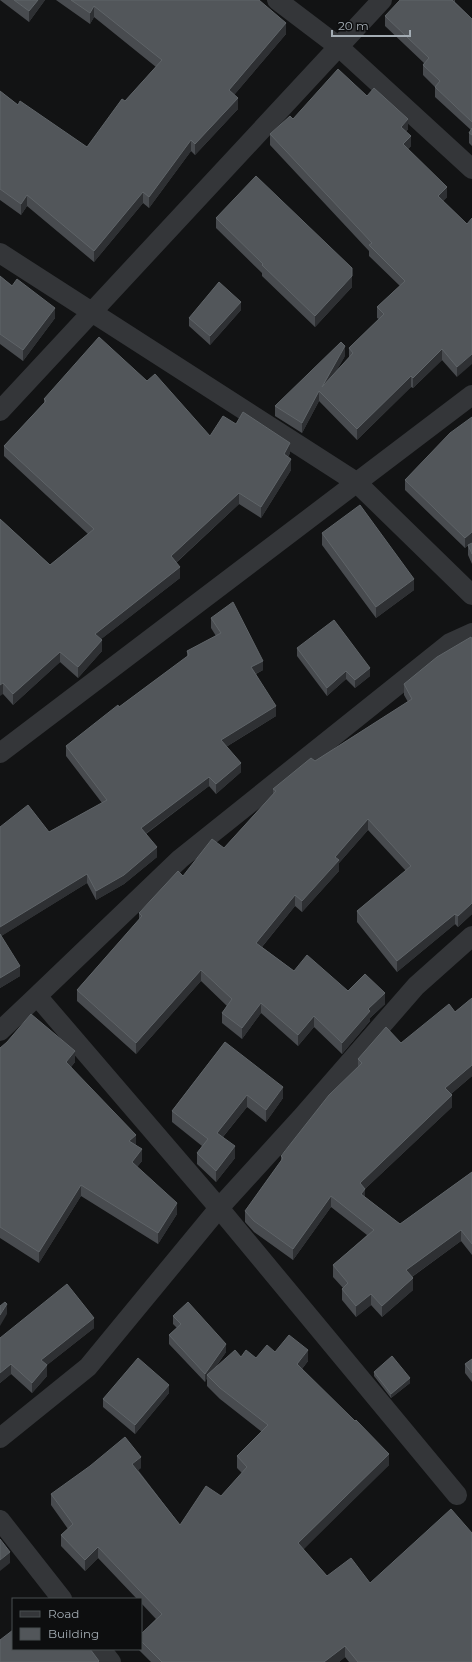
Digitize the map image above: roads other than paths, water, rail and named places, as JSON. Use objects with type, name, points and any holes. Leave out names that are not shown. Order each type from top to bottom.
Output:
[{"type":"street","points":[[277,0],[339,47],[472,169]]},
{"type":"street","points":[[0,411],[382,0]]},
{"type":"street","points":[[0,254],[356,482],[472,595]]},
{"type":"street","points":[[0,753],[472,395]]},
{"type":"street","points":[[0,1031],[180,859],[450,643],[472,633]]},
{"type":"street","points":[[0,1438],[88,1367],[219,1208],[301,1118],[416,986],[472,936]]},
{"type":"street","points":[[37,996],[219,1208],[457,1495]]},
{"type":"street","points":[[0,1520],[61,1598]]},
{"type":"street","points":[[102,1650],[111,1662]]}]
